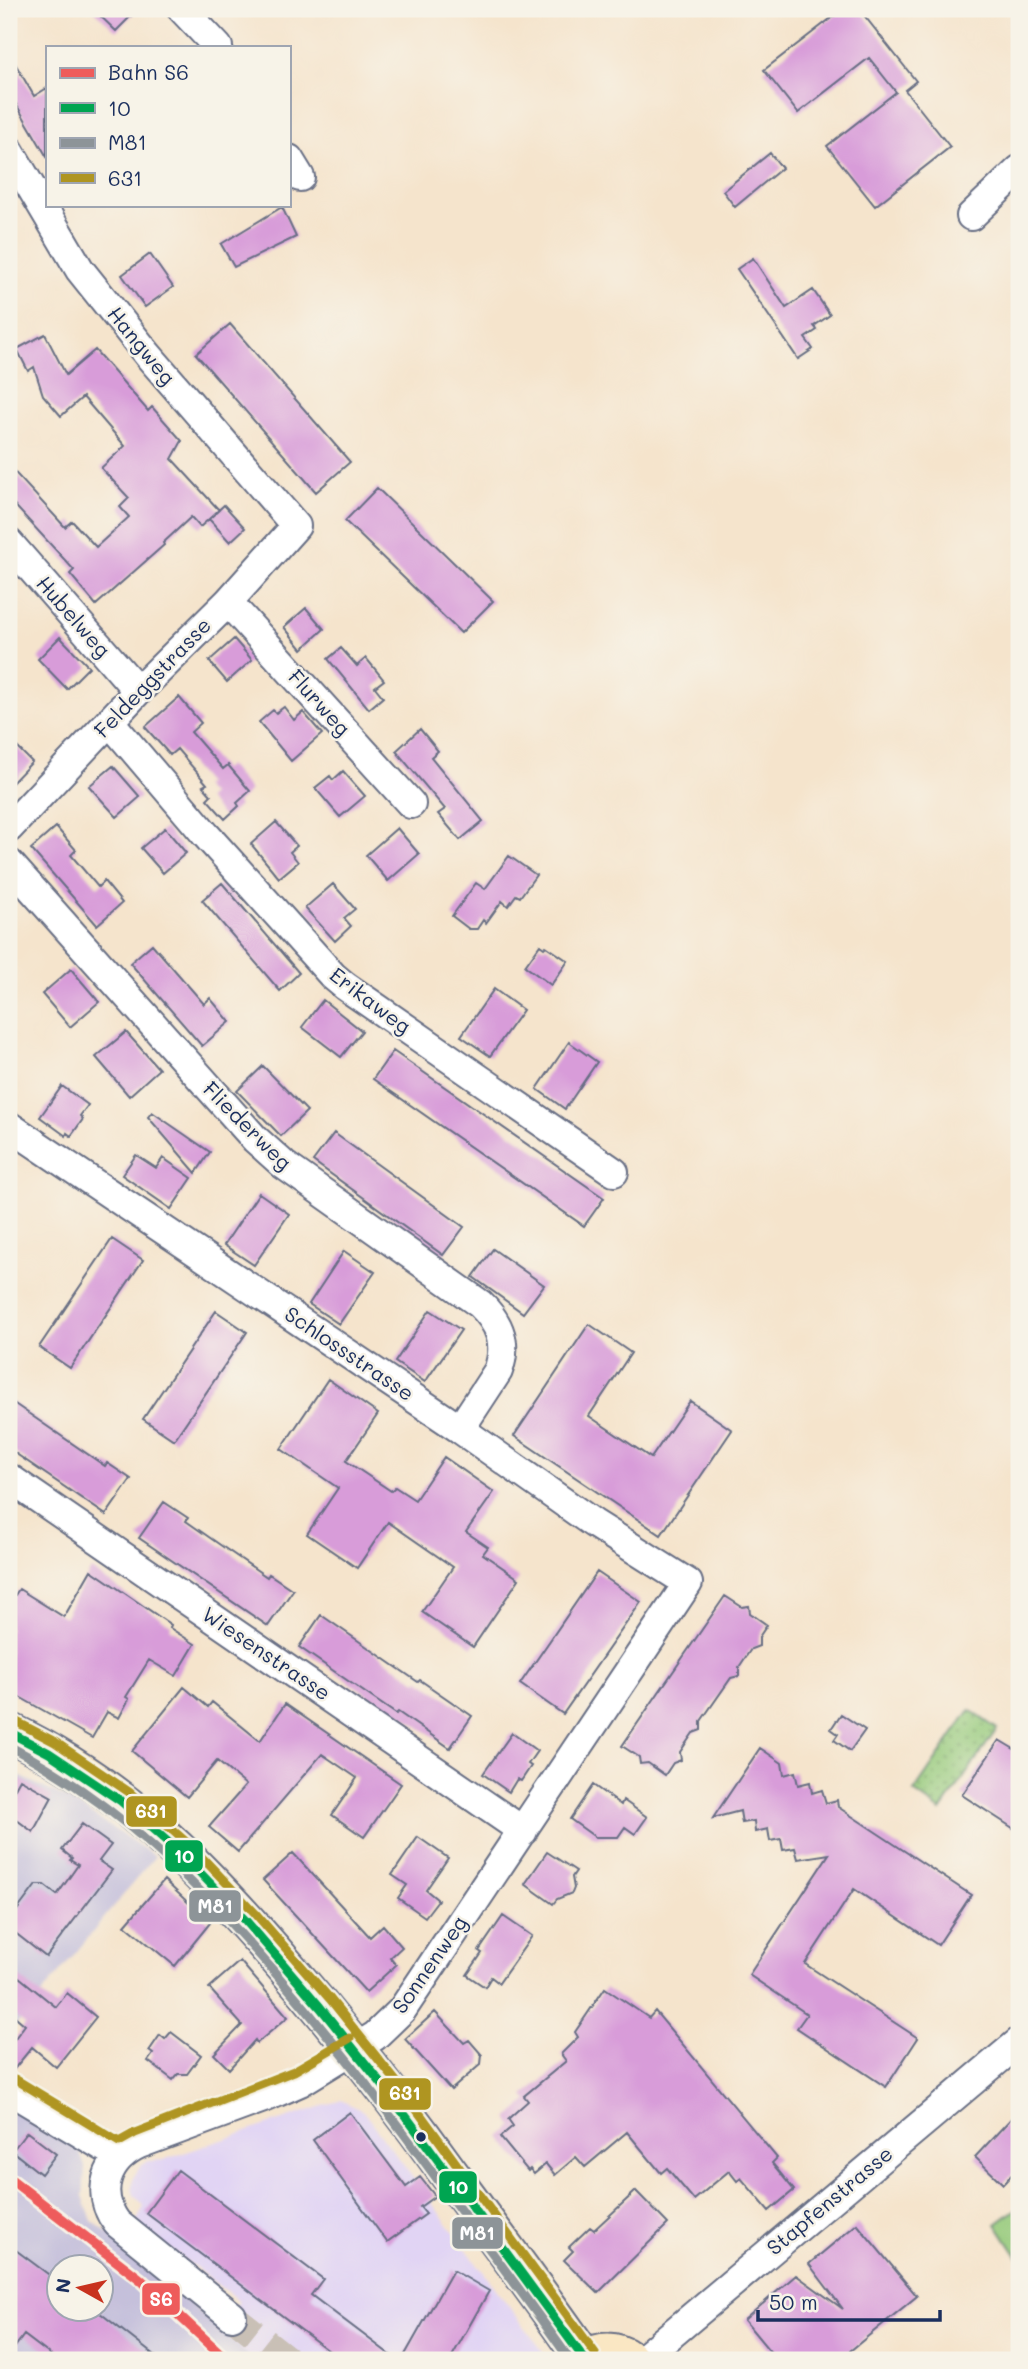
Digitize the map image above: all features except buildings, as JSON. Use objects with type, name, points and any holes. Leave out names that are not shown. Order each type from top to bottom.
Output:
[{"type":"main road","points":[[9,1732],[85,1776],[117,1798],[169,1841],[240,1914],[356,2048],[584,2360],[605,2352],[616,2353],[629,2360]]},
{"type":"street","points":[[182,9],[217,46]]},
{"type":"street","name":"Hangweg","points":[[9,150],[80,270],[148,355],[296,526]]},
{"type":"street","points":[[971,216],[1019,170]]},
{"type":"street","name":"Feldeggstrasse","points":[[9,828],[138,691],[228,602],[296,526]]},
{"type":"street","name":"Hubelweg","points":[[9,543],[138,691]]},
{"type":"street","name":"Flurweg","points":[[228,602],[411,804]]},
{"type":"street","name":"Erikaweg","points":[[110,722],[206,835],[333,976],[614,1172]]},
{"type":"street","name":"Fliederweg","points":[[9,863],[255,1139],[284,1165],[480,1304],[492,1316],[502,1337],[502,1360],[498,1371],[460,1429]]},
{"type":"street","name":"Schlossstrasse","points":[[9,1126],[460,1429],[593,1523],[688,1583]]},
{"type":"street","name":"Wiesenstrasse","points":[[9,1478],[523,1831]]},
{"type":"street","name":"Sonnenweg","points":[[119,2157],[139,2144],[300,2082],[375,2036],[402,2010],[688,1583]]},
{"type":"street","name":"Stapfenstrasse","points":[[640,2360],[1019,2042]]},
{"type":"street","points":[[9,2090],[119,2157],[109,2170],[104,2189],[111,2216],[128,2233],[232,2316]]},
{"type":"shaded area","points":[[9,1771],[73,1802],[155,1856],[9,2034]]},
{"type":"shaded area","points":[[341,2100],[363,2111],[542,2350],[545,2360],[252,2360],[219,2330],[239,2301],[136,2223],[144,2206],[134,2195],[132,2187],[133,2178],[141,2165]]},
{"type":"shaded area","points":[[9,2106],[72,2141],[85,2166],[83,2197],[92,2221],[135,2253],[252,2360],[9,2360]]},
{"type":"green space","points":[[970,1710],[997,1729],[941,1811],[914,1792]]},
{"type":"green space","points":[[1019,2207],[1019,2259],[996,2224]]},
{"type":"tunnel","points":[[232,2316],[288,2360]]},
{"type":"rail line","name":"S6","points":[[9,2178],[140,2279],[227,2360]]},
{"type":"transit line","name":"631","points":[[15,1721],[55,1742],[129,1792],[194,1849],[255,1913],[330,1999],[395,2080],[595,2353]]},
{"type":"transit line","name":"10","points":[[9,1732],[49,1753],[121,1801],[186,1858],[246,1921],[385,2088],[585,2360]]},
{"type":"transit line","name":"M81","points":[[9,1746],[49,1768],[121,1819],[217,1908],[277,1975],[378,2099],[570,2360]]},
{"type":"transit line","name":"631","points":[[15,2079],[119,2142],[135,2133],[294,2071],[350,2038]]}]
